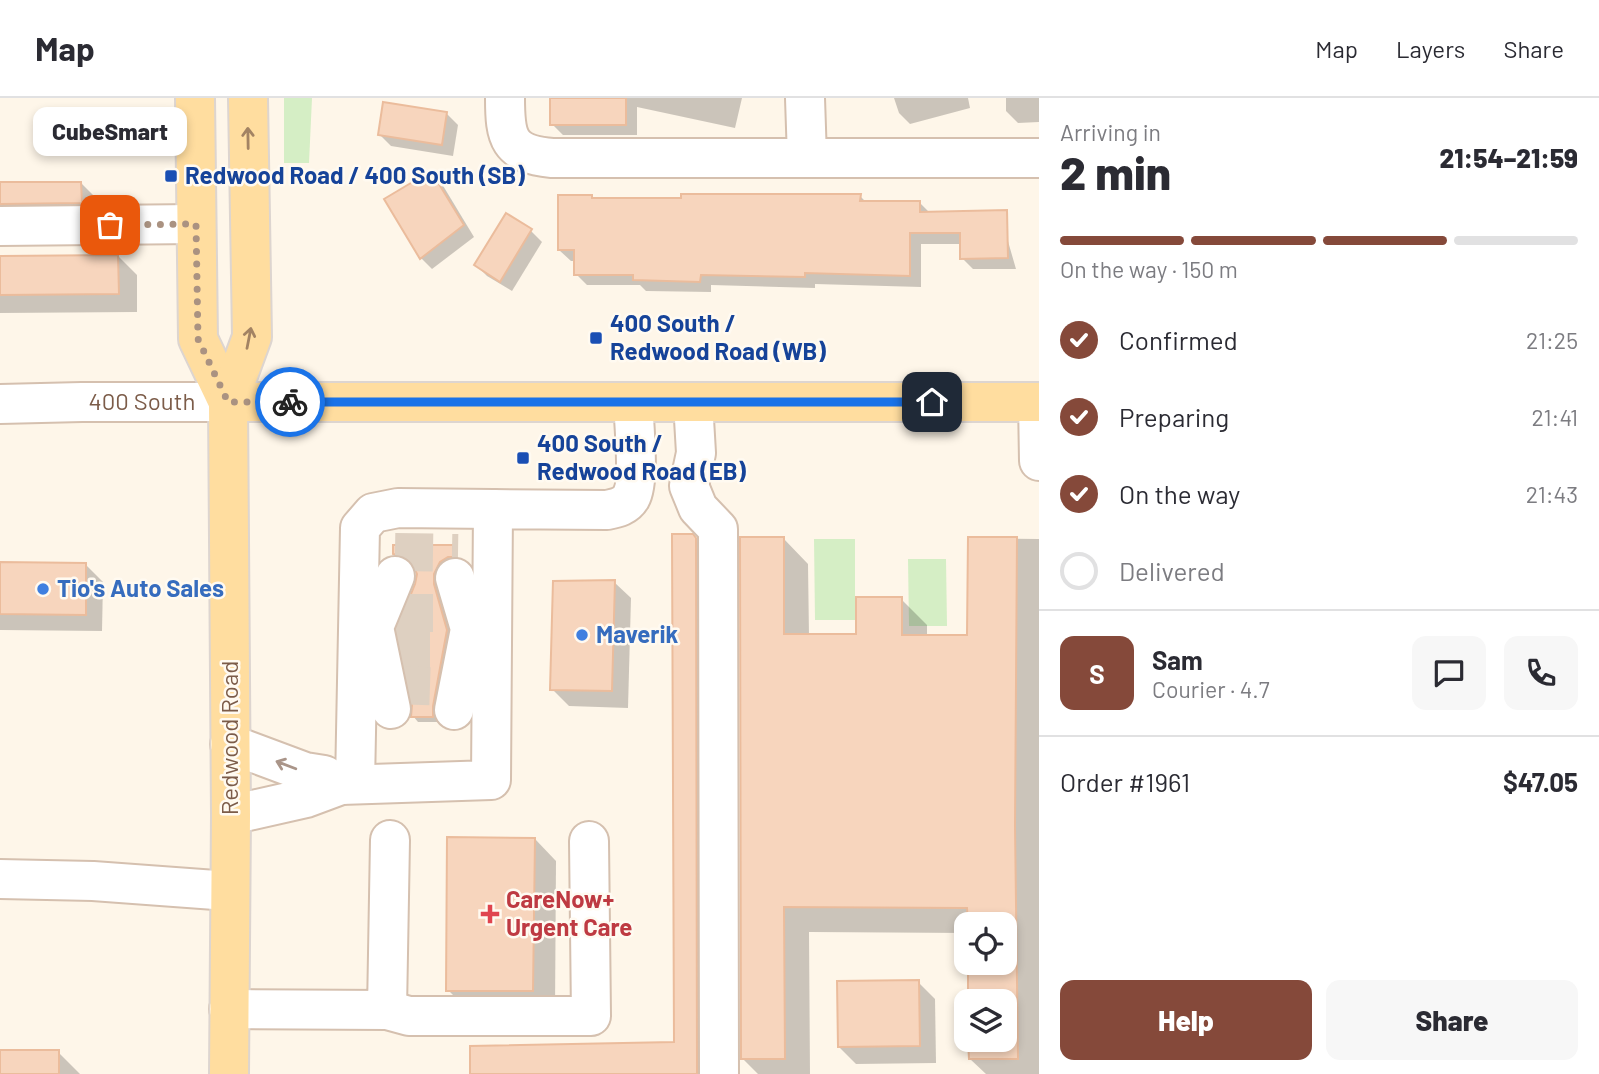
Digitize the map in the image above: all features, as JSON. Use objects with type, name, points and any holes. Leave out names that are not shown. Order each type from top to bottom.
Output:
[{"type":"main road","name":"Redwood Road","points":[[195,98],[198,339],[228,402]]},
{"type":"main road","name":"Redwood Road","points":[[229,1074],[231,815],[228,402],[252,337],[248,98]]},
{"type":"main road","name":"400 South","points":[[228,402],[1038,402]]},
{"type":"street","points":[[505,98],[505,119],[514,146],[538,157],[1039,158]]},
{"type":"street","points":[[805,98],[807,158]]},
{"type":"street","points":[[0,226],[196,224]]},
{"type":"street","name":"400 South","points":[[0,404],[228,402]]},
{"type":"street","points":[[348,785],[386,630],[360,528],[373,513],[398,508],[607,510],[622,506],[632,497],[635,482],[633,402]]},
{"type":"street","points":[[693,402],[696,453],[689,486],[698,508],[718,529],[719,1074]]},
{"type":"street","points":[[1038,402],[1039,461]]},
{"type":"street","points":[[231,815],[306,799],[348,785],[491,780],[462,631],[493,509]]},
{"type":"street","points":[[230,744],[348,785]]},
{"type":"street","points":[[387,1010],[390,840]]},
{"type":"street","points":[[229,1009],[387,1010],[409,1016],[591,1016],[589,841]]},
{"type":"street","points":[[0,879],[104,882],[229,891]]},
{"type":"green space","points":[[284,98],[312,98],[309,163],[284,163]]},
{"type":"green space","points":[[814,539],[855,539],[855,620],[815,620]]},
{"type":"green space","points":[[908,559],[946,559],[947,626],[909,626]]},
{"type":"building","points":[[550,98],[626,98],[626,125],[550,125]]},
{"type":"building","points":[[383,102],[447,112],[442,145],[378,135]]},
{"type":"building","points":[[431,171],[464,225],[420,259],[384,199]]},
{"type":"building","points":[[0,182],[81,182],[82,203],[0,204]]},
{"type":"building","points":[[681,194],[861,194],[860,201],[920,201],[920,212],[1007,210],[1008,258],[960,259],[960,233],[910,233],[910,276],[805,273],[805,277],[701,275],[700,282],[633,280],[633,275],[574,275],[574,250],[558,250],[558,195],[592,195],[592,198],[681,198]]},
{"type":"building","points":[[506,213],[532,229],[500,282],[474,265]]},
{"type":"building","points":[[118,255],[119,294],[0,295],[0,256]]},
{"type":"building","points":[[672,534],[693,534],[696,538],[697,1074],[470,1074],[470,1046],[674,1042]]},
{"type":"building","points":[[740,537],[784,537],[784,634],[856,634],[856,597],[902,597],[902,635],[967,635],[968,537],[1017,537],[1016,912],[967,912],[967,908],[784,907],[785,1059],[741,1059]]},
{"type":"building","points":[[393,545],[453,545],[453,557],[440,562],[434,574],[434,584],[447,630],[433,717],[411,717],[412,705],[397,629],[417,574],[412,562],[393,554]]},
{"type":"building","name":"Tio's Auto Sales","points":[[0,562],[86,563],[86,615],[0,614]]},
{"type":"building","name":"Maverik","points":[[615,580],[612,691],[550,690],[553,581]]},
{"type":"building","name":"CareNow+ Urgent Care","points":[[447,837],[535,838],[533,991],[446,991]]},
{"type":"building","points":[[968,975],[1017,975],[1018,1059],[969,1059],[969,1052],[1017,1052],[1017,989],[968,989]]},
{"type":"building","points":[[919,980],[920,1046],[838,1047],[837,981]]},
{"type":"building","points":[[0,1050],[59,1050],[59,1074],[0,1074]]},
{"type":"tunnel","points":[[395,552],[458,553]]},
{"type":"tunnel","points":[[395,613],[456,613]]},
{"type":"tunnel","points":[[392,650],[455,650]]},
{"type":"tunnel","points":[[392,685],[455,687]]},
{"type":"way so far","points":[[110,225],[196,224],[198,339],[228,402],[290,402]]},
{"type":"place","name":"Redwood Road / 400 South (SB)","points":[[171,176]]},
{"type":"place","name":"CubeSmart","points":[[110,225]]},
{"type":"place","name":"400 South / Redwood Road (WB)","points":[[596,338]]},
{"type":"place","name":"400 South / Redwood Road (EB)","points":[[523,458]]},
{"type":"place","name":"Tio's Auto Sales","points":[[43,589]]},
{"type":"place","name":"Maverik","points":[[582,635]]},
{"type":"place","name":"CareNow+ Urgent Care","points":[[490,914]]},
{"type":"route","points":[[290,402],[932,402]]}]
